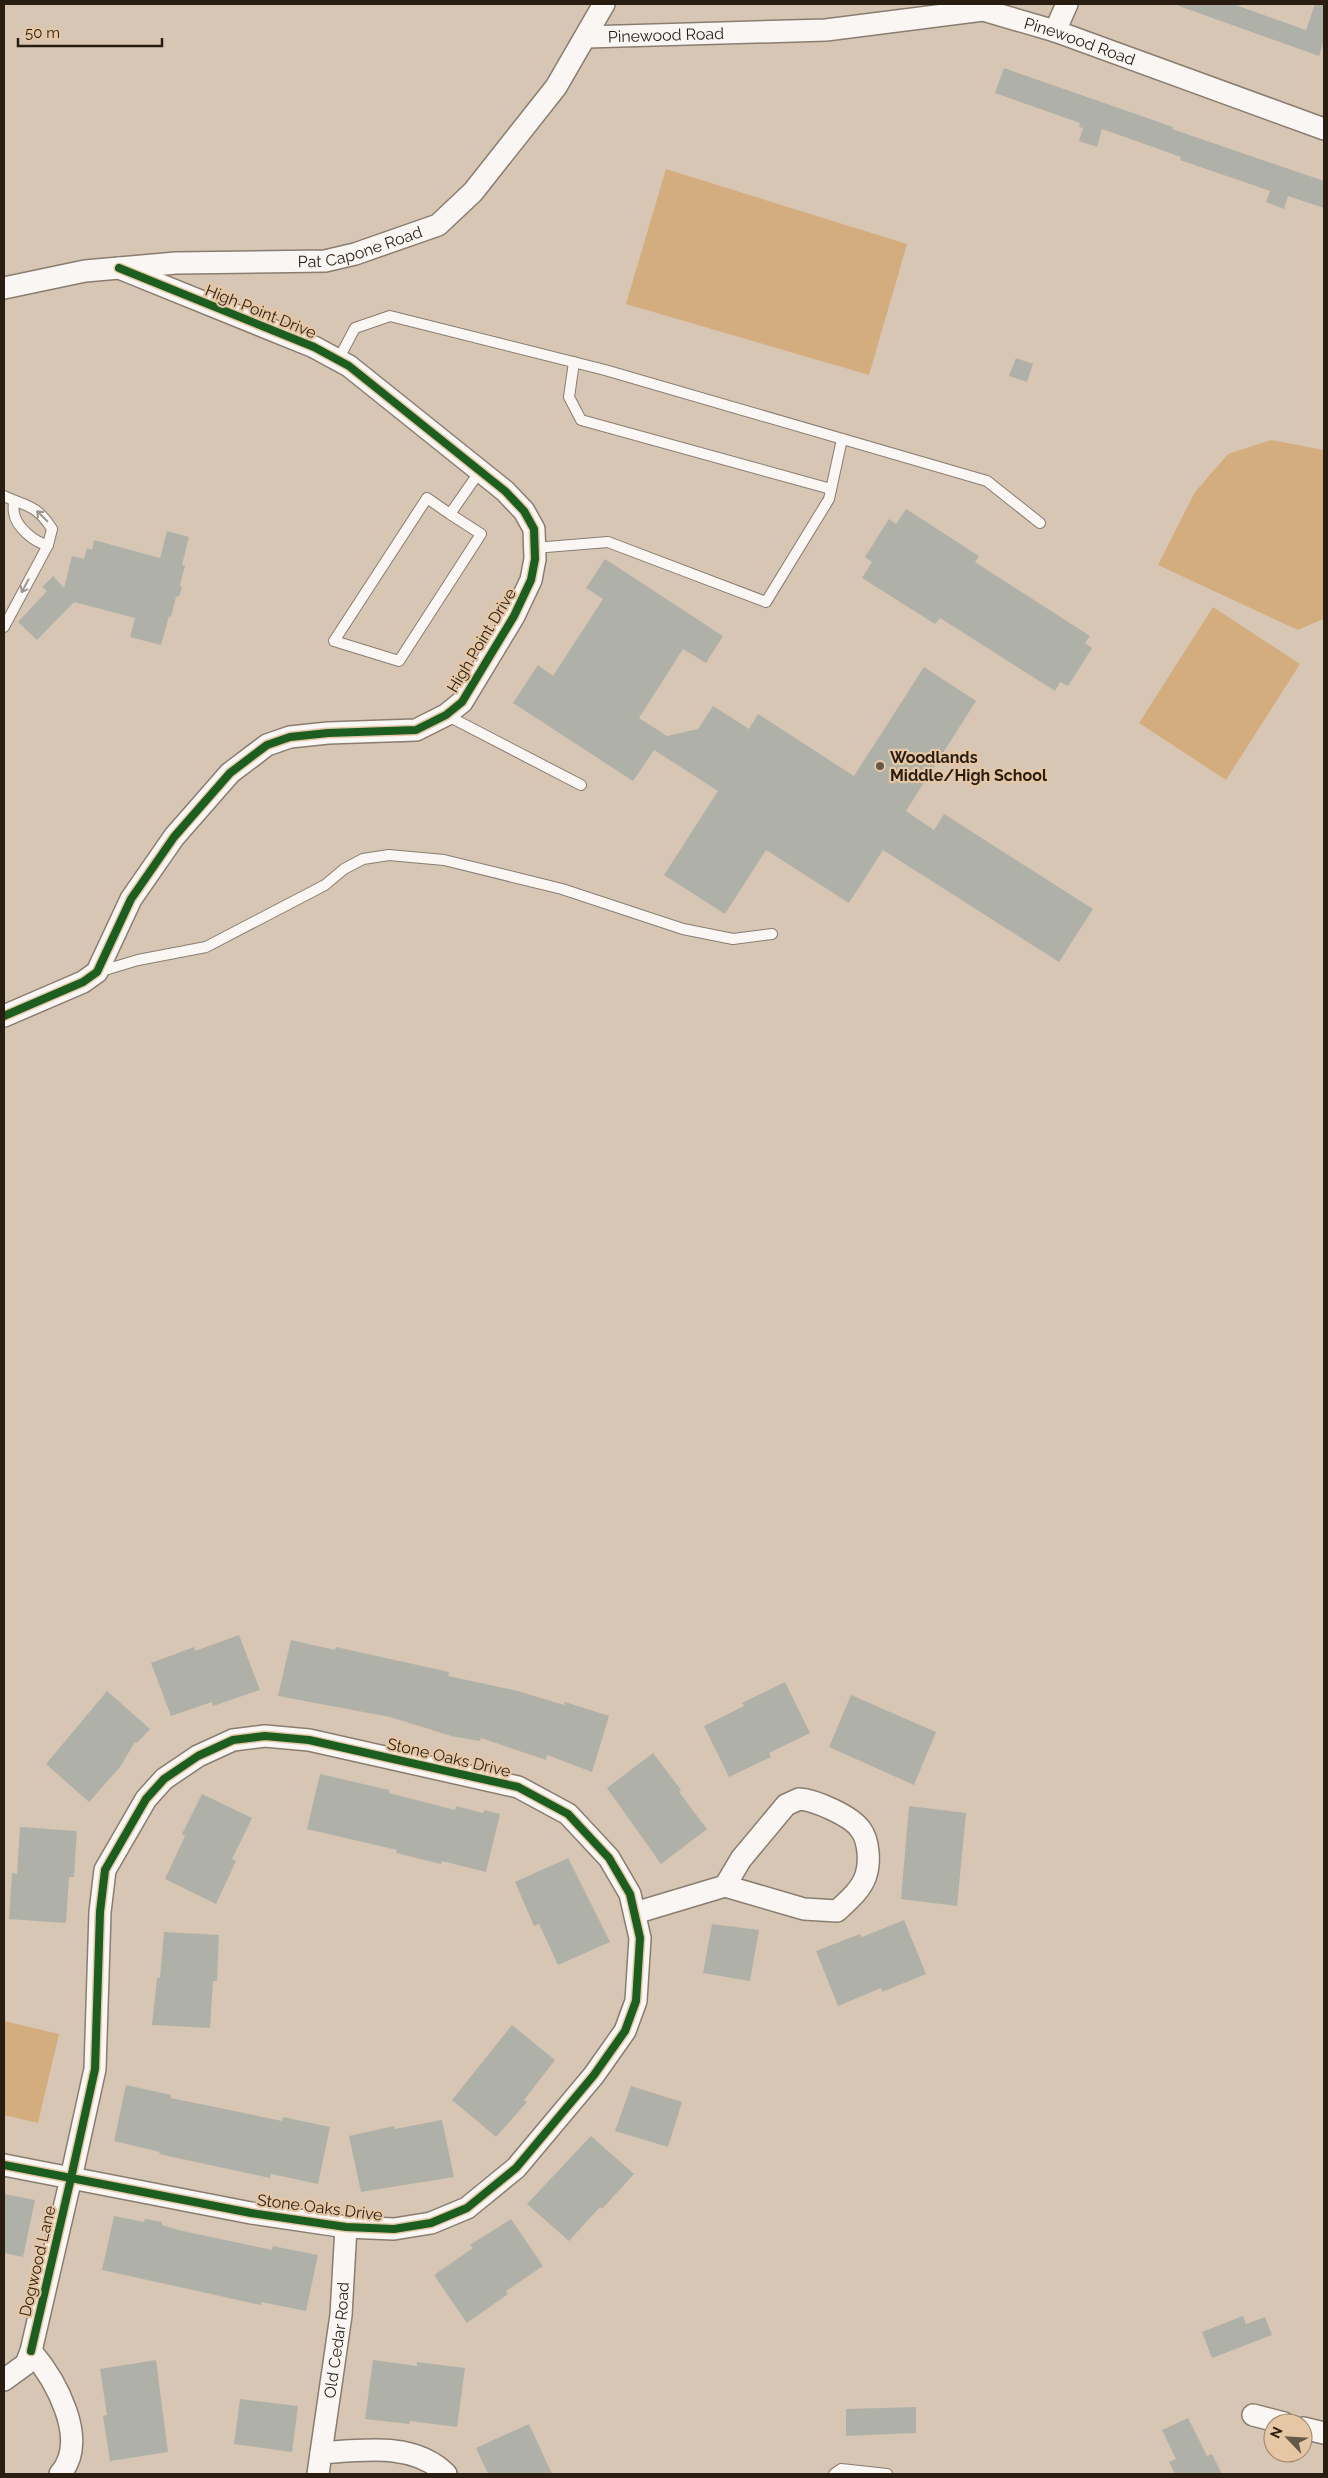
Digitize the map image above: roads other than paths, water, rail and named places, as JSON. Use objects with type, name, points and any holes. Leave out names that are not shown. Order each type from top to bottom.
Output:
[{"type":"street","name":"Pat Capone Road","points":[[4,288],[85,271],[176,263],[325,261],[355,254],[438,225],[473,192],[556,87],[587,37],[604,4]]},
{"type":"street","points":[[1055,31],[1067,4]]},
{"type":"street","name":"Pinewood Road","points":[[587,37],[826,30],[983,10],[1055,31],[1324,129]]},
{"type":"street","name":"High Point Drive","points":[[97,972],[131,899],[174,837],[230,773],[267,745],[290,737],[328,733],[416,730],[446,715],[462,702],[514,616],[531,580],[534,548],[534,529],[524,511],[505,491],[348,366],[314,348],[118,268]]},
{"type":"street","points":[[4,1016],[83,982],[97,972]]},
{"type":"street","name":"Stone Oaks Drive","points":[[4,2165],[251,2213],[346,2227],[394,2229],[431,2223],[466,2208],[516,2168],[594,2075],[625,2031],[636,2000],[640,1938],[630,1894],[609,1858],[568,1814],[518,1787],[309,1740],[265,1736],[233,1740],[198,1756],[164,1779],[146,1799],[105,1870],[100,1912],[95,2069],[71,2178]]},
{"type":"street","points":[[635,1913],[725,1886],[804,1909],[837,1911],[853,1897],[866,1876],[869,1855],[861,1830],[837,1811],[810,1800],[799,1799],[786,1805],[741,1859],[725,1886]]},
{"type":"street","name":"Dogwood Lane","points":[[4,2380],[26,2364],[31,2351],[71,2178]]},
{"type":"street","name":"Old Cedar Road","points":[[318,2474],[341,2315],[346,2227]]},
{"type":"street","points":[[31,2351],[47,2369],[66,2407],[72,2448],[60,2474]]},
{"type":"street","points":[[1253,2415],[1263,2418]]},
{"type":"street","points":[[321,2452],[373,2449],[404,2453],[436,2464],[446,2474]]},
{"type":"lane","points":[[338,360],[355,328],[390,316],[574,362],[987,481],[1040,523]]},
{"type":"lane","points":[[574,362],[570,397],[582,420],[831,489]]},
{"type":"lane","points":[[534,548],[608,542],[766,602],[829,499],[842,439]]},
{"type":"lane","points":[[450,514],[480,471]]},
{"type":"lane","points":[[4,496],[14,501],[28,504],[46,520],[52,529],[48,545],[4,626]]},
{"type":"lane","points":[[427,498],[450,514],[481,534],[399,661],[334,641],[427,498]]},
{"type":"lane","points":[[14,501],[14,515],[23,528],[38,543],[48,545]]},
{"type":"lane","points":[[446,715],[581,785]]},
{"type":"lane","points":[[97,972],[138,960],[206,947],[325,885],[344,869],[363,859],[389,855],[444,860],[562,889],[683,929],[733,939],[772,934]]},
{"type":"lane","points":[[834,2474],[841,2469],[887,2474]]},
{"type":"place","name":"Woodlands Middle/High School","points":[[880,766]]}]
